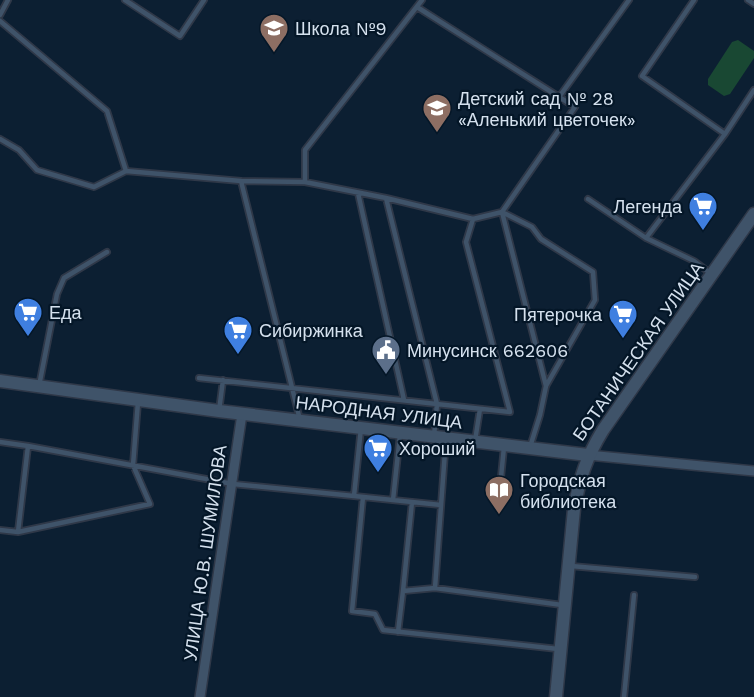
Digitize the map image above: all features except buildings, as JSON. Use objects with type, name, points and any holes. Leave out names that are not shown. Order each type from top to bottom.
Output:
[{"type":"street","name":"БОТАНИЧЕСКАЯ УЛИЦА","points":[[556,697],[577,492],[588,455],[603,430],[754,214]]},
{"type":"street","name":"НАРОДНАЯ УЛИЦА","points":[[0,381],[242,414],[588,455],[754,471]]},
{"type":"street","name":"УЛИЦА Ю.В. ШУМИЛОВА","points":[[201,697],[242,414]]},
{"type":"lane","points":[[0,15],[8,0]]},
{"type":"lane","points":[[125,0],[180,36],[204,0]]},
{"type":"lane","points":[[305,182],[305,150],[422,0]]},
{"type":"lane","points":[[558,97],[629,0]]},
{"type":"lane","points":[[694,0],[642,76],[724,134]]},
{"type":"lane","points":[[748,0],[754,4]]},
{"type":"lane","points":[[417,8],[575,107],[502,212],[546,386]]},
{"type":"lane","points":[[0,21],[107,111],[126,171]]},
{"type":"lane","points":[[646,238],[754,90]]},
{"type":"lane","points":[[0,139],[19,150],[37,170],[94,187],[126,171],[241,181],[305,182],[473,219],[502,212],[532,227],[541,238],[593,272],[595,300],[546,386],[530,448]]},
{"type":"lane","points":[[241,181],[300,420]]},
{"type":"lane","points":[[358,193],[404,400]]},
{"type":"lane","points":[[386,198],[437,404],[441,505],[435,588]]},
{"type":"lane","points":[[588,199],[646,238],[694,261],[712,275]]},
{"type":"lane","points":[[199,378],[510,412],[466,242],[473,219]]},
{"type":"lane","points":[[39,386],[57,294],[64,278],[107,252]]},
{"type":"lane","points":[[219,411],[223,380]]},
{"type":"lane","points":[[0,530],[18,532],[150,504],[133,465],[138,400]]},
{"type":"lane","points":[[475,441],[480,409]]},
{"type":"lane","points":[[354,496],[362,427]]},
{"type":"lane","points":[[393,500],[401,432]]},
{"type":"lane","points":[[0,442],[232,484],[441,505]]},
{"type":"lane","points":[[501,477],[504,445]]},
{"type":"lane","points":[[18,532],[28,446]]},
{"type":"lane","points":[[363,497],[352,610],[375,614],[383,630],[561,649]]},
{"type":"lane","points":[[398,632],[412,502]]},
{"type":"lane","points":[[568,566],[695,577]]},
{"type":"lane","points":[[403,591],[435,588],[565,605]]},
{"type":"lane","points":[[624,697],[634,596]]},
{"type":"green space","points":[[738,40],[754,51],[754,58],[730,94],[724,96],[708,85],[708,79],[732,42]]},
{"type":"place","name":"Школа №9","points":[[274,54]]},
{"type":"place","name":"Детский сад № 28 «Аленький цветочек»","points":[[437,134]]},
{"type":"place","name":"Легенда","points":[[703,232]]},
{"type":"place","name":"Еда","points":[[28,338]]},
{"type":"place","name":"Пятерочка","points":[[623,340]]},
{"type":"place","name":"Сибиржинка","points":[[238,356]]},
{"type":"place","name":"Минусинск 662606","points":[[386,376]]},
{"type":"place","name":"Хороший","points":[[378,474]]},
{"type":"place","name":"Городская библиотека","points":[[499,516]]}]
